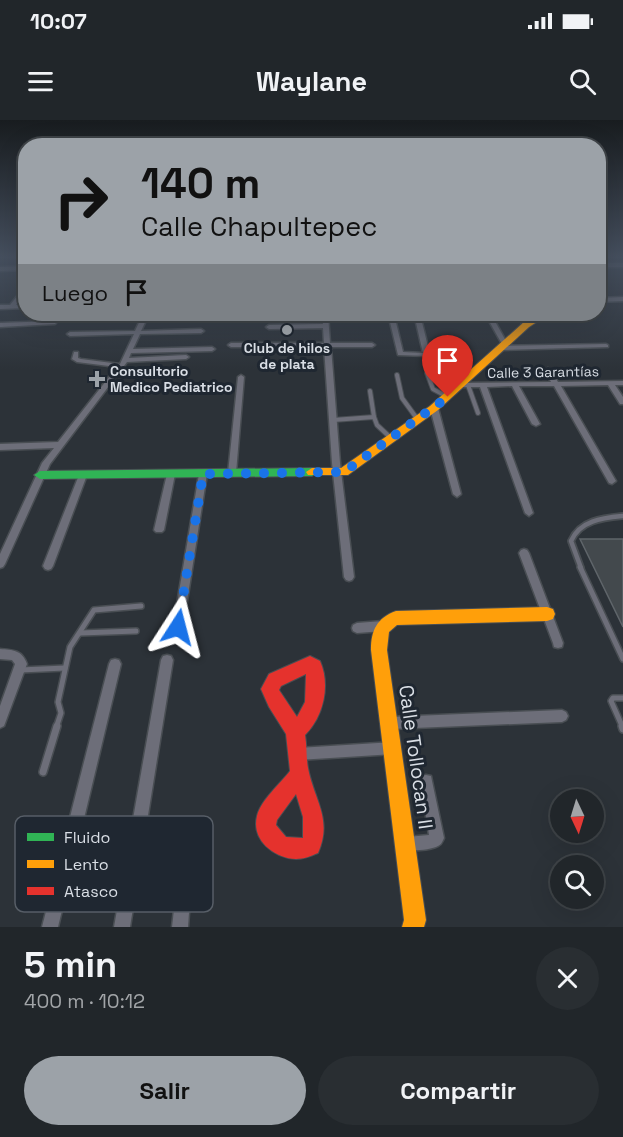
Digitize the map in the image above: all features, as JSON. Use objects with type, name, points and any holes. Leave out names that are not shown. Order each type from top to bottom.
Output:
[{"type":"street","points":[[12,307],[18,298]]},
{"type":"street","points":[[606,300],[622,299]]},
{"type":"street","points":[[0,307],[18,307]]},
{"type":"street","points":[[0,564],[40,475],[59,445],[124,363],[143,321]]},
{"type":"street","points":[[269,327],[311,321]]},
{"type":"street","points":[[325,321],[337,473],[349,577]]},
{"type":"street","points":[[393,321],[400,354],[426,355],[429,353],[419,321]]},
{"type":"street","points":[[491,321],[502,346]]},
{"type":"street","points":[[40,475],[337,473],[354,467],[465,385],[502,346],[521,321]]},
{"type":"street","points":[[0,325],[53,323]]},
{"type":"street","points":[[70,334],[201,331]]},
{"type":"street","points":[[231,345],[372,345]]},
{"type":"street","points":[[502,346],[606,346]]},
{"type":"street","points":[[130,351],[212,349]]},
{"type":"street","points":[[76,353],[75,359],[79,361],[124,363],[186,357]]},
{"type":"street","points":[[548,370],[612,481]]},
{"type":"street","points":[[232,473],[241,377]]},
{"type":"street","points":[[610,383],[623,402]]},
{"type":"street","name":"Calle 3 Garantías","points":[[465,385],[623,383]]},
{"type":"street","points":[[483,385],[529,513]]},
{"type":"street","points":[[515,385],[536,424]]},
{"type":"street","points":[[434,408],[457,494]]},
{"type":"street","points":[[0,447],[59,445]]},
{"type":"street","points":[[159,530],[171,474]]},
{"type":"street","points":[[178,627],[203,474]]},
{"type":"street","points":[[48,566],[82,475]]},
{"type":"street","points":[[524,553],[558,643]]},
{"type":"street","points":[[357,628],[382,627],[396,618],[547,614]]},
{"type":"street","name":"Calle Tollocan II","points":[[382,627],[380,650],[416,925]]},
{"type":"street","points":[[0,654],[11,654],[18,657],[20,670],[0,722]]},
{"type":"street","points":[[141,816],[167,660]]},
{"type":"street","points":[[77,816],[115,664]]},
{"type":"street","points":[[295,732],[310,719],[316,703],[314,668],[310,664],[305,664],[276,680],[270,688],[272,696],[295,732],[300,773],[311,801],[314,836],[307,848],[285,849],[276,843],[265,829],[264,824],[267,816],[300,773]]},
{"type":"street","points":[[390,723],[562,716]]},
{"type":"street","points":[[298,754],[394,748]]},
{"type":"street","points":[[407,844],[434,841],[438,838],[426,781]]},
{"type":"street","points":[[50,927],[54,912]]},
{"type":"street","points":[[122,927],[125,912]]},
{"type":"street","points":[[180,927],[181,912]]},
{"type":"lane","points":[[427,373],[433,389],[448,397]]},
{"type":"lane","points":[[397,375],[402,398],[418,420]]},
{"type":"lane","points":[[465,385],[478,413]]},
{"type":"lane","points":[[370,391],[377,425],[392,439]]},
{"type":"lane","points":[[333,420],[374,417]]},
{"type":"lane","points":[[623,516],[588,523],[579,528],[571,542],[575,556],[623,659]]},
{"type":"lane","points":[[43,771],[61,713],[58,702],[70,647],[94,610],[141,606]]},
{"type":"lane","points":[[80,633],[136,631]]},
{"type":"lane","points":[[20,670],[65,668]]},
{"type":"lane","points":[[623,698],[614,698],[611,701],[623,729]]},
{"type":"building","points":[[580,539],[623,539],[623,627]]},
{"type":"traffic: fast","points":[[40,475],[312,472]]},
{"type":"traffic: slow","points":[[312,472],[344,472],[434,408],[533,321]]},
{"type":"traffic: slow","points":[[413,927],[415,920],[379,650],[382,630],[387,623],[396,618],[547,614]]},
{"type":"traffic: jam","points":[[295,732],[308,718],[316,694],[314,667],[310,664],[275,680],[270,689],[295,733],[301,780],[313,817],[314,836],[311,846],[294,849],[279,844],[273,839],[266,825],[267,816],[300,773]]},
{"type":"place","name":"Club de hilos de plata","points":[[287,330]]},
{"type":"place","name":"Consultorio Medico Pediatrico","points":[[97,379]]},
{"type":"route","points":[[178,627],[203,474],[344,472],[448,397]]}]
